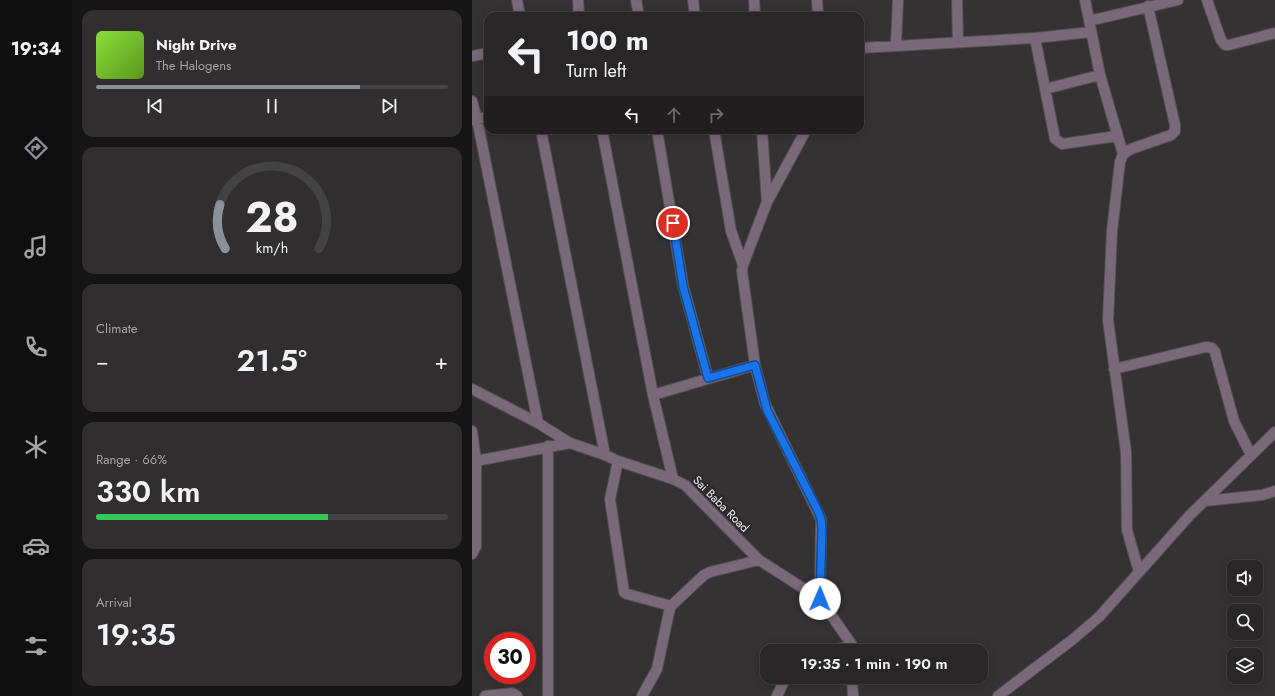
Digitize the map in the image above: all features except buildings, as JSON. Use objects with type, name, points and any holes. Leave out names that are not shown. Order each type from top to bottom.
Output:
[{"type":"street","points":[[517,0],[519,12]]},
{"type":"street","points":[[578,0],[580,12]]},
{"type":"street","points":[[636,0],[638,12]]},
{"type":"street","points":[[693,0],[694,12]]},
{"type":"street","points":[[754,0],[755,12]]},
{"type":"street","points":[[817,0],[818,12]]},
{"type":"street","points":[[896,45],[898,0]]},
{"type":"street","points":[[957,0],[958,42]]},
{"type":"street","points":[[1085,0],[1100,75],[1123,154]]},
{"type":"street","points":[[1089,21],[1178,0]]},
{"type":"street","points":[[1207,0],[1221,40],[1225,44],[1229,45],[1275,33]]},
{"type":"street","points":[[1139,572],[1127,530],[1126,452],[1107,310],[1112,231],[1120,162],[1123,154],[1131,149],[1171,135],[1175,131],[1175,125],[1148,6]]},
{"type":"street","points":[[864,48],[1035,38],[1091,32]]},
{"type":"street","points":[[1035,38],[1055,139],[1062,144],[1117,136]]},
{"type":"street","points":[[472,56],[484,54]]},
{"type":"street","points":[[1045,88],[1100,75]]},
{"type":"street","points":[[472,101],[474,120],[538,423]]},
{"type":"street","points":[[474,120],[484,118]]},
{"type":"street","points":[[542,134],[605,455]]},
{"type":"street","points":[[603,134],[653,395],[673,479]]},
{"type":"street","points":[[658,134],[683,286],[708,378]]},
{"type":"street","points":[[715,134],[731,231],[743,265],[743,278],[755,365],[767,410],[821,519],[820,599]]},
{"type":"street","points":[[762,134],[767,202]]},
{"type":"street","points":[[743,265],[767,202],[804,134]]},
{"type":"street","points":[[1114,369],[1206,347],[1212,348],[1215,352],[1234,421],[1251,455]]},
{"type":"street","points":[[653,395],[755,365]]},
{"type":"street","name":"Sai Baba Road","points":[[472,389],[538,423],[570,442],[618,461],[685,484],[759,560],[820,599],[849,644]]},
{"type":"street","points":[[472,431],[475,468],[476,546],[472,554]]},
{"type":"street","points":[[998,696],[1072,640],[1099,617],[1190,515],[1275,432]]},
{"type":"street","points":[[475,468],[548,446],[570,442]]},
{"type":"street","points":[[548,446],[548,696]]},
{"type":"street","points":[[618,461],[610,499],[624,592],[671,606]]},
{"type":"street","points":[[1205,501],[1262,495],[1275,491]]},
{"type":"street","points":[[642,696],[657,669],[671,606],[704,575],[710,572],[759,560]]},
{"type":"street","points":[[777,696],[783,684]]},
{"type":"street","points":[[852,684],[853,696]]},
{"type":"street","points":[[485,696],[512,693],[517,696]]},
{"type":"route","points":[[673,223],[683,286],[708,378],[755,365],[767,410],[818,511],[822,528],[820,599]]}]
